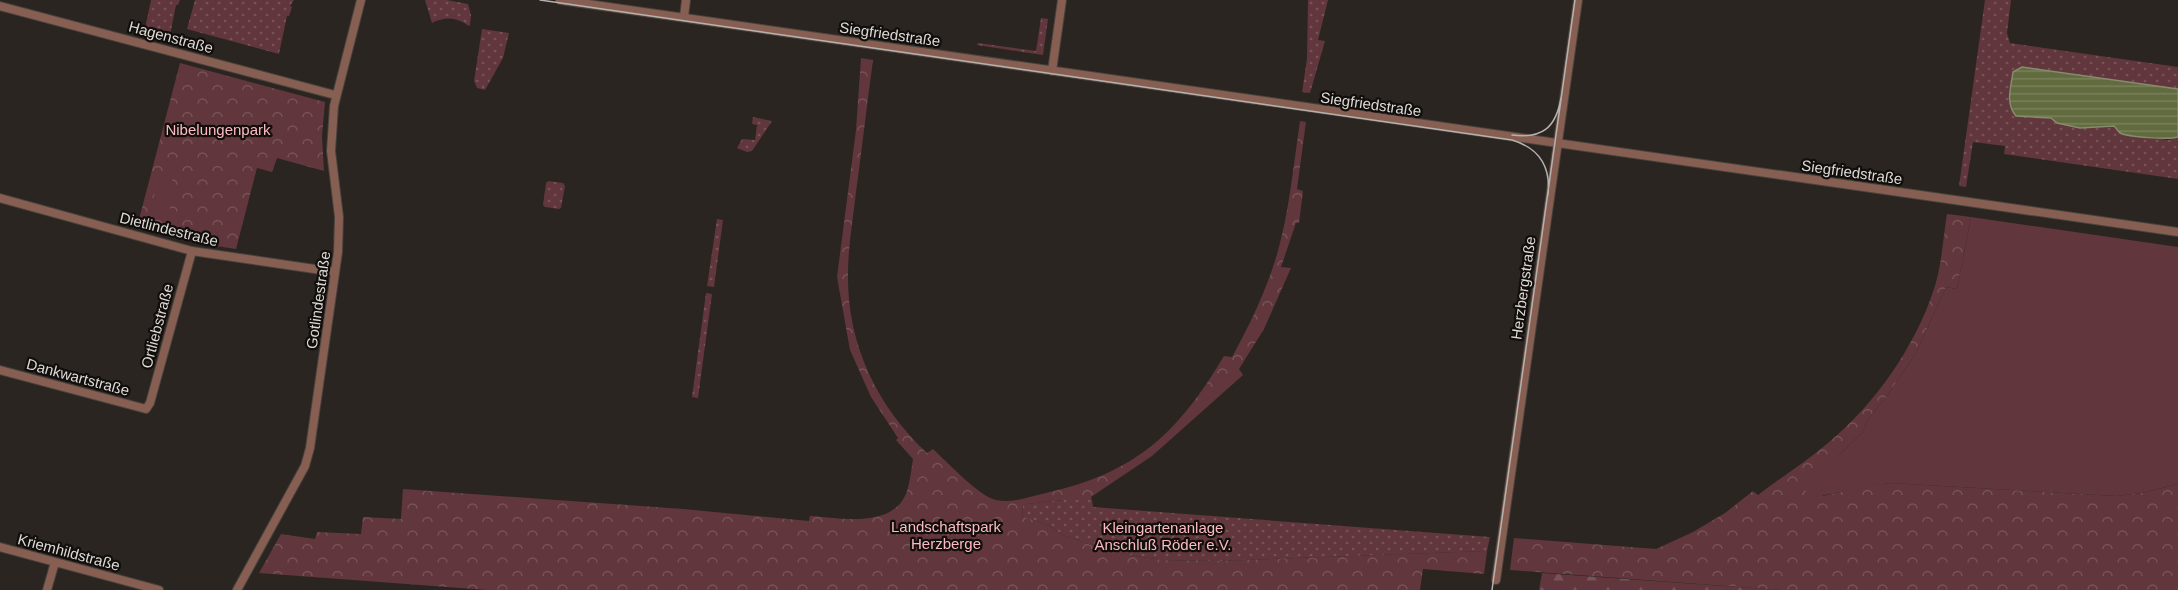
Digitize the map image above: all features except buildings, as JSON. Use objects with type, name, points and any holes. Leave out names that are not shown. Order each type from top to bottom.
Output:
[{"type":"street","name":"Gotlindestraße","points":[[237,590],[305,466],[310,448],[340,230],[331,151],[335,95],[362,0]]},
{"type":"street","name":"Siegfriedstraße","points":[[560,0],[2178,232]]},
{"type":"street","points":[[684,17],[686,0]]},
{"type":"street","points":[[1052,71],[1062,0]]},
{"type":"street","name":"Herzbergstraße","points":[[1496,580],[1578,0]]},
{"type":"street","name":"Hagenstraße","points":[[0,6],[335,95]]},
{"type":"street","name":"Dietlindestraße","points":[[0,198],[192,251],[335,272]]},
{"type":"street","name":"Ortliebstraße","points":[[148,407],[192,251]]},
{"type":"street","name":"Dankwartstraße","points":[[0,370],[142,408],[148,407]]},
{"type":"street","name":"Kriemhildstraße","points":[[0,547],[130,586],[159,590]]},
{"type":"street","points":[[47,590],[55,562]]},
{"type":"green space","points":[[151,0],[180,0],[176,5],[169,40],[144,33]]},
{"type":"green space","points":[[195,0],[294,0],[290,6],[292,7],[289,16],[287,16],[279,54],[187,29]]},
{"type":"green space","points":[[425,0],[447,0],[468,4],[471,15],[470,25],[451,18],[432,23]]},
{"type":"green space","points":[[1308,0],[1328,0],[1318,40],[1325,41],[1310,93],[1302,92],[1307,59]]},
{"type":"green space","points":[[1985,0],[2011,0],[2007,33],[2010,43],[2178,67],[2178,89],[2022,67],[2013,77],[2009,97],[2016,116],[2051,118],[2057,123],[2080,128],[2114,126],[2121,133],[2168,140],[2178,137],[2178,179],[2004,154],[2005,146],[1973,142],[1966,187],[1959,186]]},
{"type":"green space","points":[[1041,18],[1048,19],[1043,55],[977,45],[978,43],[1036,51]]},
{"type":"green space","points":[[482,29],[509,33],[503,58],[485,90],[477,88],[474,81]]},
{"type":"green space","name":"Landschaftspark Herzberge","points":[[861,58],[873,60],[849,254],[849,300],[853,325],[868,372],[880,394],[893,415],[927,453],[933,449],[972,486],[996,500],[1008,501],[1078,485],[1130,461],[1152,446],[1189,407],[1224,356],[1232,357],[1250,322],[1266,286],[1280,244],[1300,121],[1306,122],[1297,189],[1303,191],[1299,223],[1296,223],[1281,267],[1291,268],[1264,329],[1239,369],[1243,375],[1152,456],[1091,497],[1092,500],[1026,504],[1023,506],[1022,516],[1050,526],[1063,535],[1102,549],[1163,560],[1218,561],[1487,551],[1484,574],[1423,569],[1420,590],[487,590],[259,573],[281,534],[315,539],[317,532],[361,534],[363,517],[401,519],[403,489],[683,509],[809,521],[810,516],[849,519],[876,517],[898,506],[907,492],[913,459],[896,440],[898,438],[871,397],[850,350],[837,277],[856,130]]},
{"type":"green space","name":"Nibelungenpark","points":[[180,63],[325,102],[322,136],[324,171],[277,158],[272,172],[257,168],[236,249],[197,243],[137,227]]},
{"type":"green space","points":[[753,117],[772,121],[752,151],[747,152],[737,148],[742,139],[755,140],[757,125],[752,124]]},
{"type":"green space","points":[[166,178],[172,179],[174,190],[168,215],[150,211],[157,185]]},
{"type":"green space","points":[[548,181],[563,183],[565,186],[559,209],[543,205]]},
{"type":"green space","points":[[1947,214],[1971,217],[1957,289],[1946,287],[1916,353],[1887,396],[1868,419],[1862,433],[1839,455],[1823,496],[1865,486],[1890,483],[2116,496],[2142,493],[2178,484],[2178,590],[1781,590],[1510,570],[1514,538],[1656,549],[1693,532],[1725,513],[1753,491],[1758,495],[1820,450],[1862,411],[1905,353],[1926,311],[1937,280]]},
{"type":"green space","points":[[1971,217],[2178,247],[2178,484],[2142,493],[2116,496],[1890,483],[1808,497],[1803,482],[1839,455],[1862,433],[1868,419],[1887,396],[1916,353],[1946,287],[1957,289]]},
{"type":"green space","points":[[717,219],[723,220],[714,287],[707,286]]},
{"type":"green space","points":[[706,293],[712,294],[698,398],[692,397]]},
{"type":"green space","name":"Kleingartenanlage Anschluß Röder e.V.","points":[[1092,500],[1093,507],[1490,537],[1487,551],[1218,561],[1163,560],[1102,549],[1063,535],[1050,526],[1022,516],[1025,504]]},
{"type":"green space","points":[[1542,573],[1781,590],[1539,590]]},
{"type":"shaded area","points":[[2022,67],[2178,89],[2178,137],[2139,137],[2120,133],[2114,126],[2080,128],[2057,123],[2051,118],[2016,116],[2011,106],[2010,89],[2013,72]]},
{"type":"tram line","points":[[540,0],[1512,140],[1529,148],[1541,160],[1547,176],[1548,195]]},
{"type":"tram line","points":[[1492,590],[1575,0]]},
{"type":"tram line","points":[[1512,135],[1532,135],[1546,129],[1556,117],[1561,98]]}]
